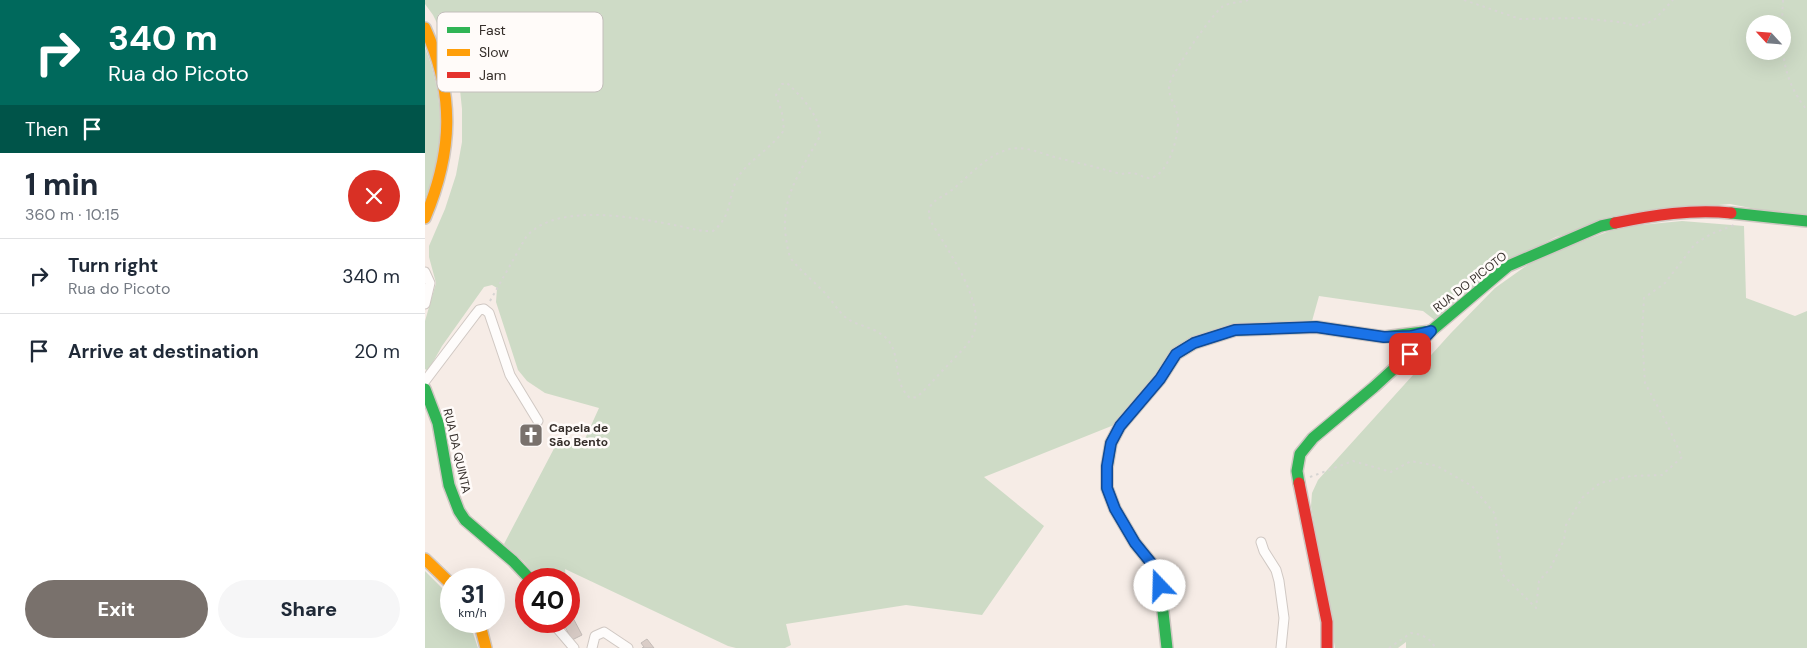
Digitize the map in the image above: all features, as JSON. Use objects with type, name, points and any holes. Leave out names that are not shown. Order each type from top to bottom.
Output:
[{"type":"street","points":[[425,28],[437,55]]},
{"type":"street","points":[[425,218],[438,185],[445,156],[448,130],[445,92]]},
{"type":"street","name":"RUA DO PICOTO","points":[[1327,648],[1327,622],[1299,482],[1298,463],[1305,446],[1410,354],[1431,331],[1508,266],[1601,226],[1655,215],[1710,211],[1807,221]]},
{"type":"street","points":[[425,272],[430,283],[425,304]]},
{"type":"street","points":[[425,382],[479,310],[484,309],[489,313],[510,375],[538,421]]},
{"type":"street","points":[[1167,648],[1160,586],[1152,564],[1135,543],[1115,509],[1107,488],[1107,466],[1111,443],[1120,426],[1160,379],[1176,354],[1194,343],[1235,330],[1316,327],[1384,337],[1411,336],[1431,331]]},
{"type":"street","name":"RUA DA QUINTA","points":[[425,389],[438,423],[449,485],[459,511],[465,520],[520,568]]},
{"type":"street","points":[[1261,542],[1264,551],[1276,570],[1279,581],[1283,618],[1281,648]]},
{"type":"street","points":[[425,559],[440,573]]},
{"type":"street","points":[[592,648],[595,636],[604,632],[628,648]]},
{"type":"street","points":[[482,633],[486,648]]},
{"type":"street","points":[[561,633],[574,648]]},
{"type":"path","points":[[484,309],[526,237],[534,228],[545,221],[588,215],[641,218],[703,231],[713,231],[723,224],[737,178],[777,141],[784,130],[782,112],[776,95],[782,84],[787,83],[799,94],[820,127],[820,136],[791,191],[785,208],[784,227],[791,259],[844,316],[878,331],[889,342],[896,360],[900,384],[904,393],[909,398],[917,397],[961,351],[972,337],[976,326],[975,314],[961,271],[930,220],[928,212],[931,205],[969,174],[1008,149],[1032,150],[1055,158],[1121,174],[1132,173],[1152,178],[1168,160],[1178,132],[1178,118],[1170,94],[1171,79],[1194,42],[1223,7],[1248,0]]},
{"type":"path","points":[[1464,0],[1520,19],[1578,18],[1620,22],[1636,26],[1646,24],[1655,19],[1673,0]]},
{"type":"path","points":[[1783,0],[1785,72],[1801,103],[1807,110]]},
{"type":"path","points":[[1299,482],[1353,461],[1391,472],[1411,461],[1437,466],[1472,486],[1495,514],[1502,574],[1536,608],[1539,581],[1550,569],[1564,540],[1566,525],[1582,498],[1601,484],[1631,476],[1662,475],[1682,457],[1645,383],[1642,336],[1644,298],[1665,283],[1695,244],[1711,234],[1732,227],[1749,215]]},
{"type":"path","points":[[1389,648],[1411,633],[1422,635],[1435,648]]},
{"type":"green space","points":[[425,0],[1807,0],[1807,219],[1730,204],[1683,208],[1625,217],[1556,237],[1497,267],[1436,321],[1423,311],[1319,296],[1312,321],[1186,345],[1114,425],[984,477],[1044,526],[982,615],[906,605],[786,624],[791,645],[785,648],[736,648],[728,646],[580,576],[580,568],[529,568],[504,544],[559,439],[584,441],[599,408],[545,393],[527,381],[518,370],[496,302],[497,288],[492,285],[484,287],[442,346],[428,371],[425,369],[425,321],[436,283],[429,257],[429,246],[445,209],[456,175],[462,142],[460,92],[603,92],[603,12],[437,12],[437,23],[425,4]]},
{"type":"green space","points":[[425,48],[432,66],[436,85],[440,123],[436,162],[432,181],[425,199]]},
{"type":"green space","points":[[1682,221],[1744,226],[1746,298],[1795,316],[1807,311],[1807,648],[1406,648],[1406,642],[1398,648],[1335,648],[1311,506],[1312,493],[1318,480],[1451,333],[1495,288],[1529,264],[1620,227]]},
{"type":"green space","points":[[425,571],[440,586],[440,633],[473,633],[478,648],[425,648]]},
{"type":"building","name":"Capela de São Bento","points":[[529,429],[536,432],[532,441],[526,438]]},
{"type":"building","points":[[580,631],[582,635],[572,640],[568,633],[580,633]]},
{"type":"building","points":[[647,639],[654,648],[642,648],[644,647],[641,643]]},
{"type":"traffic: fast","points":[[1731,213],[1807,221]]},
{"type":"traffic: fast","points":[[1299,483],[1297,471],[1300,454],[1313,438],[1374,387],[1410,354],[1431,331],[1508,266],[1601,226],[1615,223]]},
{"type":"traffic: fast","points":[[1167,648],[1160,585],[1152,564],[1135,543],[1115,509],[1107,488],[1107,467],[1111,443],[1120,426],[1160,379],[1176,354],[1194,343],[1235,330],[1316,327],[1384,337],[1431,331]]},
{"type":"traffic: fast","points":[[425,389],[438,423],[449,485],[459,511],[465,520],[520,568]]},
{"type":"traffic: slow","points":[[425,28],[437,59]]},
{"type":"traffic: slow","points":[[425,218],[441,169],[445,146],[447,123],[445,92]]},
{"type":"traffic: slow","points":[[425,559],[440,573]]},
{"type":"traffic: slow","points":[[482,633],[486,648]]},
{"type":"traffic: jam","points":[[1615,223],[1673,214],[1731,213]]},
{"type":"traffic: jam","points":[[1299,483],[1327,622],[1327,648]]},
{"type":"place","name":"Capela de São Bento","points":[[531,435]]},
{"type":"route","points":[[1160,586],[1152,564],[1135,543],[1115,509],[1107,488],[1107,466],[1111,443],[1120,426],[1160,379],[1176,354],[1194,343],[1235,330],[1316,327],[1384,337],[1411,336],[1431,331],[1410,354]]}]
